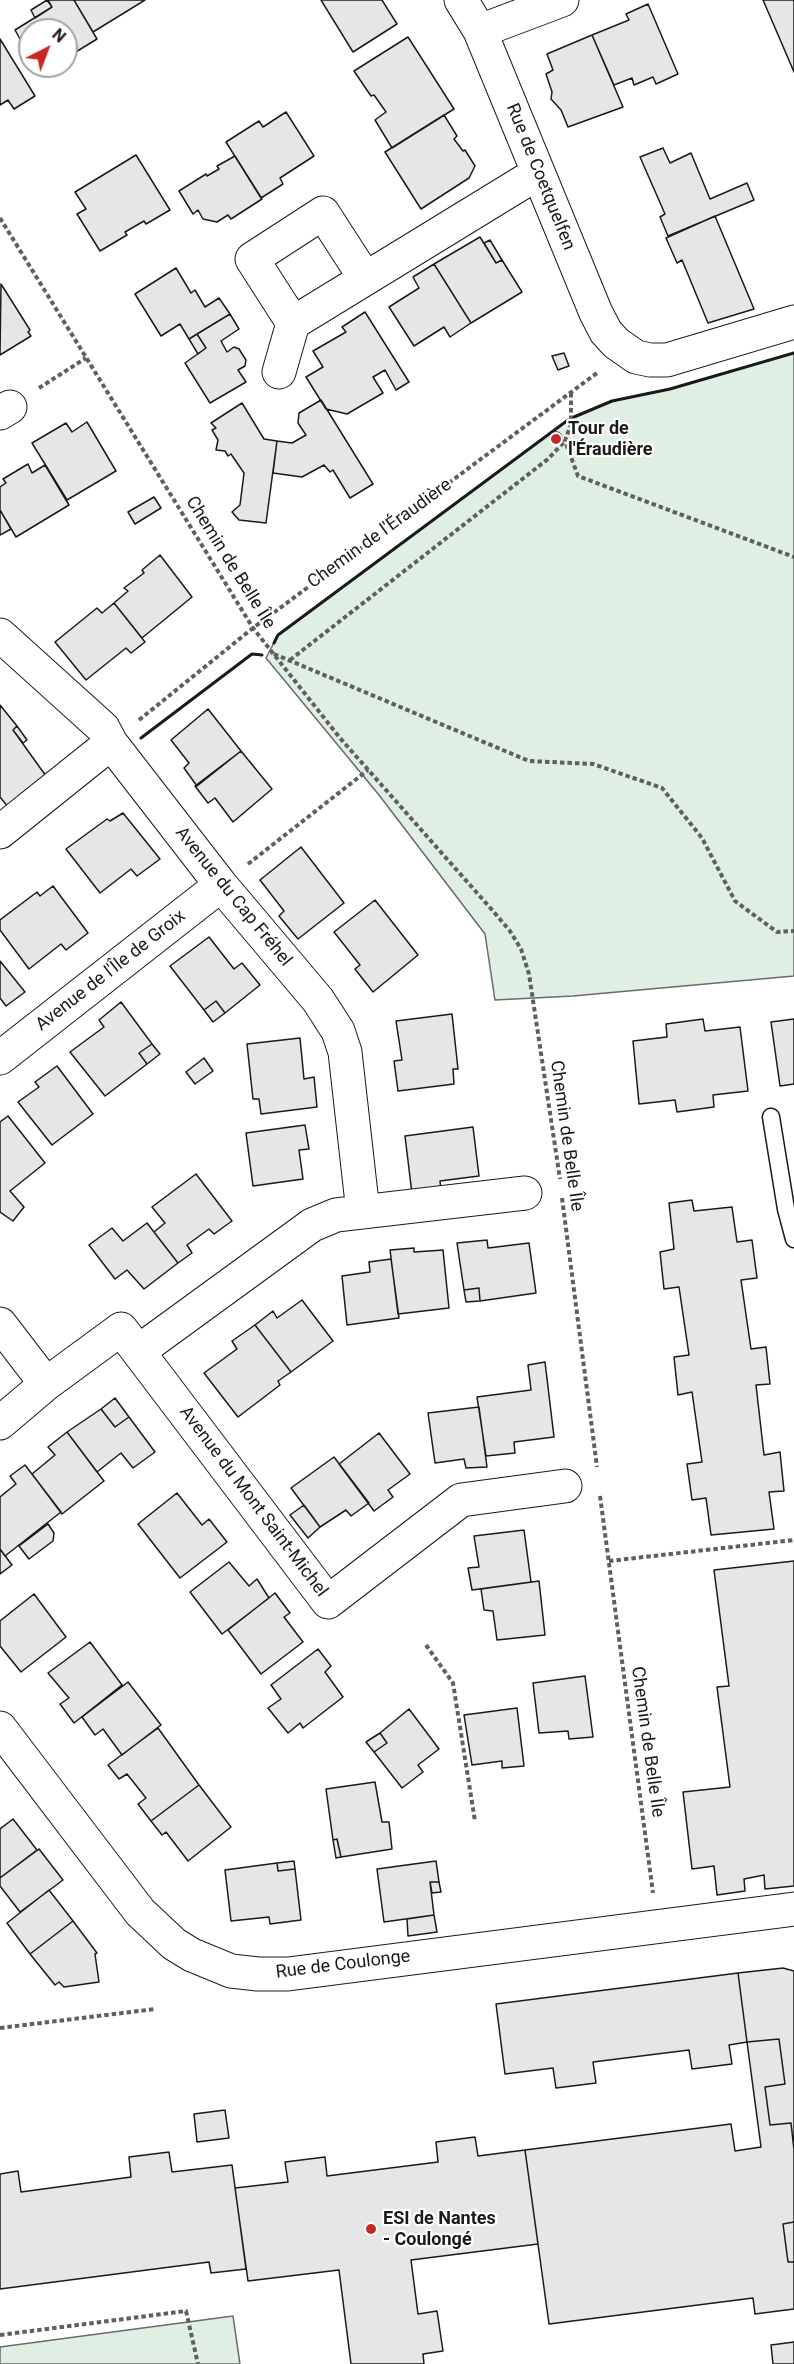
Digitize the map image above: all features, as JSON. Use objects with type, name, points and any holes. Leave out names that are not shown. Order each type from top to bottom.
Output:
[{"type":"street","name":"Rue de Coetquelfen","points":[[461,0],[480,31],[596,313],[606,332],[624,350]]},
{"type":"street","points":[[480,31],[562,0]]},
{"type":"street","points":[[279,372],[293,323],[538,173]]},
{"type":"street","points":[[293,323],[252,259],[323,213],[365,278]]},
{"type":"street","points":[[624,350],[636,357],[667,360],[794,322]]},
{"type":"street","name":"Avenue du Cap Fréhel","points":[[0,635],[103,728],[111,743],[221,885],[318,1000],[338,1031],[345,1052],[363,1212]]},
{"type":"street","points":[[0,832],[111,743]]},
{"type":"street","name":"Avenue de l'Île de Groix","points":[[0,1058],[221,885]]},
{"type":"street","points":[[0,1423],[46,1384],[130,1340],[312,1225],[336,1215],[525,1193]]},
{"type":"street","points":[[0,1324],[46,1384]]},
{"type":"street","name":"Avenue du Mont Saint-Michel","points":[[130,1340],[328,1602],[461,1500],[565,1486]]},
{"type":"street","name":"Rue de Coulonge","points":[[0,1728],[140,1912],[174,1944],[192,1955],[231,1971],[288,1974],[794,1909]]},
{"type":"lane","points":[[771,1117],[786,1209],[794,1239]]},
{"type":"path","name":"Chemin de Belle Île","points":[[0,218],[253,628],[368,770],[510,931],[521,949],[528,974],[560,1180]]},
{"type":"path","name":"Chemin de l'Éraudière","points":[[111,743],[253,628],[571,393],[624,350]]},
{"type":"path","points":[[5,410],[86,358]]},
{"type":"path","points":[[290,660],[548,459],[565,441],[571,424],[571,393]]},
{"type":"path","points":[[565,441],[578,476],[794,557]]},
{"type":"path","points":[[273,654],[529,761],[593,764],[662,788],[702,838],[735,901],[777,932],[794,931]]},
{"type":"path","points":[[221,885],[368,770]]},
{"type":"path","name":"Chemin de Belle Île","points":[[561,1191],[598,1478]]},
{"type":"path","name":"Chemin de Belle Île","points":[[599,1490],[657,1926]]},
{"type":"path","points":[[609,1561],[794,1540]]},
{"type":"path","points":[[426,1645],[453,1683],[475,1821]]},
{"type":"path","points":[[0,2028],[154,2009]]},
{"type":"path","points":[[0,2336],[186,2311],[198,2364]]},
{"type":"green space","points":[[794,353],[794,976],[573,996],[495,1000],[485,934],[379,795],[266,658],[278,635],[568,420],[612,401],[670,389]]},
{"type":"green space","points":[[233,2316],[240,2364],[0,2364],[0,2347]]},
{"type":"building","points":[[47,0],[52,7],[35,18],[31,10]]},
{"type":"building","points":[[48,0],[74,0],[97,39],[78,51],[78,18],[34,18],[52,7]]},
{"type":"building","points":[[74,0],[145,0],[93,32]]},
{"type":"building","points":[[321,0],[382,0],[397,24],[353,52]]},
{"type":"building","points":[[763,0],[794,0],[794,72]]},
{"type":"building","points":[[648,4],[678,74],[656,84],[653,77],[634,85],[632,78],[614,85],[592,35],[629,20],[626,14]]},
{"type":"building","points":[[592,35],[623,107],[568,127],[561,110],[551,99],[552,92],[546,74],[553,70],[547,54]]},
{"type":"building","points":[[408,37],[454,109],[392,148],[375,120],[386,112],[374,95],[371,96],[354,71]]},
{"type":"building","points":[[0,39],[18,68],[18,78],[24,78],[35,96],[14,109],[8,100],[0,105]]},
{"type":"building","points":[[286,112],[314,156],[280,178],[283,184],[261,198],[226,142],[259,121],[263,127]]},
{"type":"building","points":[[444,115],[457,136],[454,139],[463,151],[465,150],[475,166],[469,178],[421,209],[385,152]]},
{"type":"building","points":[[663,148],[670,163],[691,153],[710,199],[747,183],[754,200],[668,236],[660,217],[665,214],[640,157]]},
{"type":"building","points":[[136,155],[170,210],[146,224],[144,221],[125,232],[127,235],[100,251],[77,214],[86,209],[75,192]]},
{"type":"building","points":[[235,156],[262,199],[231,219],[228,215],[217,222],[203,219],[198,210],[193,214],[179,191],[206,174],[207,176],[219,169],[217,166]]},
{"type":"building","points":[[715,216],[754,309],[708,323],[682,260],[677,263],[666,238]]},
{"type":"building","points":[[480,237],[496,263],[502,260],[522,292],[471,323],[434,264]]},
{"type":"building","points":[[490,240],[502,260],[496,263],[484,243]]},
{"type":"building","points":[[434,264],[471,323],[450,337],[444,327],[414,346],[389,307],[419,288],[413,277]]},
{"type":"building","points":[[176,268],[191,293],[195,290],[205,307],[219,298],[230,314],[189,339],[180,324],[161,336],[135,294]]},
{"type":"building","points":[[1,284],[30,330],[28,332],[31,336],[0,355]]},
{"type":"building","points":[[365,312],[409,382],[396,390],[385,370],[373,377],[383,393],[347,414],[326,409],[306,377],[323,367],[313,351],[346,332],[342,327]]},
{"type":"building","points":[[230,314],[239,329],[221,341],[227,352],[234,347],[239,349],[246,360],[245,366],[238,370],[246,382],[210,403],[185,363],[206,348],[197,334]]},
{"type":"building","points":[[197,334],[206,348],[198,354],[189,339]]},
{"type":"building","points":[[564,353],[569,366],[558,370],[552,356]]},
{"type":"building","points":[[321,400],[373,484],[350,498],[333,470],[330,472],[324,465],[302,477],[273,473],[277,441],[292,443],[306,435],[298,423],[299,413]]},
{"type":"building","points":[[242,403],[264,439],[277,441],[266,523],[239,520],[232,512],[240,505],[244,473],[231,454],[228,456],[225,451],[216,450],[218,440],[212,430],[216,428],[211,423]]},
{"type":"building","points":[[87,422],[116,471],[67,500],[32,443],[66,423],[72,432]]},
{"type":"building","name":"Tour de l'Éraudière","points":[[558,432],[562,438],[558,444],[554,444],[550,436]]},
{"type":"building","points":[[28,464],[32,473],[45,465],[69,505],[16,537],[0,510],[0,487],[6,483],[3,479]]},
{"type":"building","points":[[154,497],[161,508],[135,524],[128,512]]},
{"type":"building","points":[[0,510],[11,529],[0,535]]},
{"type":"building","points":[[160,555],[192,597],[142,638],[114,603],[128,591],[124,588],[144,573],[142,570]]},
{"type":"building","points":[[114,603],[145,642],[131,653],[126,648],[86,680],[55,642],[97,608],[102,613]]},
{"type":"building","points":[[0,705],[17,726],[13,730],[46,776],[8,807],[0,797]]},
{"type":"building","points":[[208,709],[241,751],[197,786],[184,768],[189,763],[171,740]]},
{"type":"building","points":[[17,726],[27,740],[23,743],[13,730]]},
{"type":"building","points":[[241,751],[272,789],[233,822],[215,798],[208,803],[195,786]]},
{"type":"building","points":[[123,813],[160,859],[137,876],[131,869],[100,893],[66,849],[107,819],[110,821]]},
{"type":"building","points":[[301,847],[344,903],[298,939],[279,916],[284,911],[260,880]]},
{"type":"building","points":[[53,886],[88,933],[66,950],[61,944],[29,969],[0,930],[0,920],[37,892],[40,896]]},
{"type":"building","points":[[375,900],[418,955],[373,992],[355,969],[360,965],[334,932]]},
{"type":"building","points":[[209,937],[234,969],[242,963],[260,985],[225,1013],[216,1001],[204,1010],[170,966]]},
{"type":"building","points":[[0,961],[25,992],[6,1006],[0,998]]},
{"type":"building","points":[[216,1001],[225,1013],[213,1022],[204,1010]]},
{"type":"building","points":[[121,1002],[152,1044],[139,1053],[147,1064],[105,1096],[70,1052],[104,1027],[99,1020]]},
{"type":"building","points":[[452,1014],[458,1069],[453,1069],[454,1084],[398,1091],[394,1061],[402,1060],[396,1021]]},
{"type":"building","points":[[703,1019],[705,1031],[740,1027],[748,1091],[713,1095],[714,1107],[677,1112],[675,1100],[639,1104],[633,1041],[667,1037],[666,1024]]},
{"type":"building","points":[[794,1019],[794,1084],[780,1086],[771,1022]]},
{"type":"building","points":[[300,1038],[304,1079],[314,1077],[317,1107],[261,1114],[259,1099],[253,1099],[247,1044]]},
{"type":"building","points":[[152,1044],[160,1054],[147,1064],[139,1053]]},
{"type":"building","points":[[204,1058],[213,1071],[195,1084],[186,1072]]},
{"type":"building","points":[[57,1066],[93,1114],[52,1145],[18,1102],[39,1087],[35,1082]]},
{"type":"building","points":[[8,1116],[45,1163],[10,1191],[24,1207],[13,1221],[0,1212],[0,1122]]},
{"type":"building","points":[[305,1125],[309,1149],[299,1150],[303,1179],[253,1186],[246,1133]]},
{"type":"building","points":[[473,1127],[479,1176],[440,1181],[441,1190],[412,1194],[405,1136]]},
{"type":"building","points":[[196,1174],[232,1221],[214,1234],[209,1229],[187,1245],[192,1253],[178,1263],[154,1232],[165,1223],[152,1207]]},
{"type":"building","points":[[692,1200],[694,1211],[732,1207],[737,1242],[752,1240],[757,1278],[741,1280],[751,1349],[766,1347],[770,1384],[756,1385],[764,1455],[780,1452],[784,1491],[769,1492],[774,1529],[711,1535],[706,1498],[692,1500],[687,1464],[702,1462],[692,1392],[678,1395],[674,1357],[689,1355],[679,1287],[664,1289],[660,1252],[674,1249],[669,1203]]},
{"type":"building","points":[[147,1223],[178,1263],[144,1289],[127,1270],[115,1279],[89,1245],[112,1228],[123,1241]]},
{"type":"building","points":[[487,1240],[488,1248],[529,1243],[536,1293],[480,1301],[479,1288],[464,1290],[457,1243]]},
{"type":"building","points":[[414,1248],[414,1252],[443,1250],[449,1308],[398,1314],[390,1250]]},
{"type":"building","points":[[391,1259],[399,1318],[347,1325],[342,1276],[370,1272],[369,1262]]},
{"type":"building","points":[[479,1288],[480,1301],[466,1302],[464,1290]]},
{"type":"building","points":[[302,1300],[333,1341],[291,1372],[255,1325],[273,1311],[277,1318]]},
{"type":"building","points":[[255,1325],[291,1372],[278,1381],[280,1385],[238,1417],[204,1373],[237,1349],[232,1341]]},
{"type":"building","points":[[545,1362],[554,1437],[514,1442],[515,1453],[486,1456],[477,1397],[531,1390],[528,1365]]},
{"type":"building","points":[[115,1398],[129,1417],[115,1427],[101,1409]]},
{"type":"building","points":[[479,1407],[487,1467],[466,1468],[464,1459],[435,1463],[428,1413]]},
{"type":"building","points":[[101,1409],[115,1427],[129,1417],[155,1452],[133,1468],[121,1453],[97,1472],[67,1432]]},
{"type":"building","points":[[67,1432],[104,1481],[62,1514],[32,1474],[55,1455],[48,1447]]},
{"type":"building","points":[[379,1433],[410,1474],[388,1490],[393,1497],[374,1511],[339,1464]]},
{"type":"building","points":[[334,1457],[369,1503],[351,1516],[346,1510],[320,1527],[291,1488]]},
{"type":"building","points":[[25,1465],[61,1512],[5,1556],[0,1549],[0,1497],[16,1484],[10,1476]]},
{"type":"building","points":[[177,1493],[202,1525],[209,1519],[227,1542],[180,1578],[138,1524]]},
{"type":"building","points":[[304,1505],[320,1527],[308,1538],[290,1515]]},
{"type":"building","points":[[48,1524],[54,1533],[53,1541],[29,1559],[19,1546]]},
{"type":"building","points":[[524,1530],[531,1582],[472,1590],[468,1568],[479,1567],[474,1536]]},
{"type":"building","points":[[0,1549],[12,1565],[0,1574]]},
{"type":"building","points":[[794,1561],[794,1886],[765,1889],[764,1875],[744,1879],[745,1891],[717,1895],[714,1866],[692,1869],[683,1792],[730,1787],[717,1687],[729,1686],[714,1570]]},
{"type":"building","points":[[229,1562],[249,1586],[257,1579],[269,1598],[222,1634],[190,1592]]},
{"type":"building","points":[[539,1581],[545,1635],[497,1640],[493,1611],[484,1610],[481,1589]]},
{"type":"building","points":[[275,1593],[290,1613],[284,1617],[303,1642],[261,1674],[228,1630]]},
{"type":"building","points":[[34,1594],[66,1637],[21,1672],[0,1646],[0,1621]]},
{"type":"building","points":[[90,1642],[122,1685],[74,1723],[60,1704],[69,1698],[48,1673]]},
{"type":"building","points":[[318,1649],[331,1666],[325,1672],[343,1697],[303,1728],[300,1723],[288,1733],[268,1708],[281,1699],[271,1685]]},
{"type":"building","points":[[585,1676],[593,1737],[569,1739],[568,1731],[539,1733],[533,1683]]},
{"type":"building","points":[[128,1682],[161,1725],[122,1755],[103,1729],[95,1735],[82,1717]]},
{"type":"building","points":[[517,1708],[524,1766],[502,1768],[502,1761],[472,1765],[464,1715]]},
{"type":"building","points":[[409,1709],[439,1749],[418,1765],[423,1772],[402,1788],[374,1752],[387,1743],[380,1733]]},
{"type":"building","points":[[158,1728],[199,1785],[151,1821],[138,1804],[146,1798],[127,1774],[119,1779],[108,1765]]},
{"type":"building","points":[[380,1733],[387,1743],[374,1752],[366,1742]]},
{"type":"building","points":[[375,1782],[382,1822],[389,1822],[392,1849],[341,1857],[337,1839],[333,1840],[326,1789]]},
{"type":"building","points":[[199,1785],[231,1827],[188,1861],[166,1832],[162,1835],[151,1821]]},
{"type":"building","points":[[13,1819],[37,1850],[0,1878],[0,1829]]},
{"type":"building","points":[[337,1839],[341,1857],[336,1858],[333,1840]]},
{"type":"building","points":[[39,1849],[63,1880],[20,1912],[0,1886],[0,1878]]},
{"type":"building","points":[[294,1861],[295,1869],[278,1871],[277,1863]]},
{"type":"building","points":[[436,1861],[439,1882],[430,1882],[434,1915],[384,1922],[377,1869]]},
{"type":"building","points":[[277,1863],[278,1871],[295,1869],[301,1920],[270,1924],[269,1917],[231,1921],[225,1870]]},
{"type":"building","points":[[430,1882],[439,1882],[441,1892],[432,1893]]},
{"type":"building","points":[[49,1890],[73,1921],[30,1954],[7,1923]]},
{"type":"building","points":[[434,1915],[437,1932],[408,1936],[407,1919]]},
{"type":"building","points":[[73,1921],[97,1953],[95,1954],[99,1982],[64,1987],[59,1982],[55,1985],[30,1954]]},
{"type":"building","points":[[783,1968],[794,1971],[794,2150],[791,2123],[770,2125],[765,2087],[785,2084],[779,2039],[747,2042],[738,1973]]},
{"type":"building","points":[[738,1973],[747,2042],[729,2045],[732,2064],[692,2069],[689,2050],[593,2062],[596,2083],[556,2088],[553,2068],[505,2074],[496,2004]]},
{"type":"building","points":[[779,2039],[785,2084],[765,2087],[770,2125],[791,2123],[794,2150],[794,2222],[783,2224],[788,2262],[794,2262],[794,2309],[755,2314],[753,2298],[549,2324],[525,2150],[731,2124],[735,2151],[761,2147],[747,2042]]},
{"type":"building","points":[[225,2110],[229,2138],[197,2142],[194,2114]]},
{"type":"building","points":[[475,2137],[478,2156],[525,2150],[538,2244],[411,2260],[418,2314],[437,2311],[443,2351],[423,2354],[424,2364],[351,2364],[339,2270],[248,2281],[235,2188],[288,2182],[285,2162],[325,2157],[327,2176],[438,2162],[436,2142]]},
{"type":"building","points":[[169,2152],[172,2172],[232,2165],[246,2269],[211,2273],[209,2262],[0,2289],[0,2174],[18,2171],[21,2192],[131,2177],[129,2157]]},
{"type":"building","points":[[794,2222],[794,2262],[788,2262],[783,2224]]},
{"type":"building","points":[[794,2342],[794,2364],[773,2364],[771,2345]]},
{"type":"wall","points":[[574,417],[612,401],[670,389],[794,353]]},
{"type":"wall","points":[[274,643],[278,635],[568,420]]},
{"type":"wall","points":[[141,738],[252,654],[262,655]]},
{"type":"place","name":"Tour de l'Éraudière","points":[[556,439]]},
{"type":"place","name":"ESI de Nantes - Coulongé","points":[[371,2229]]}]
